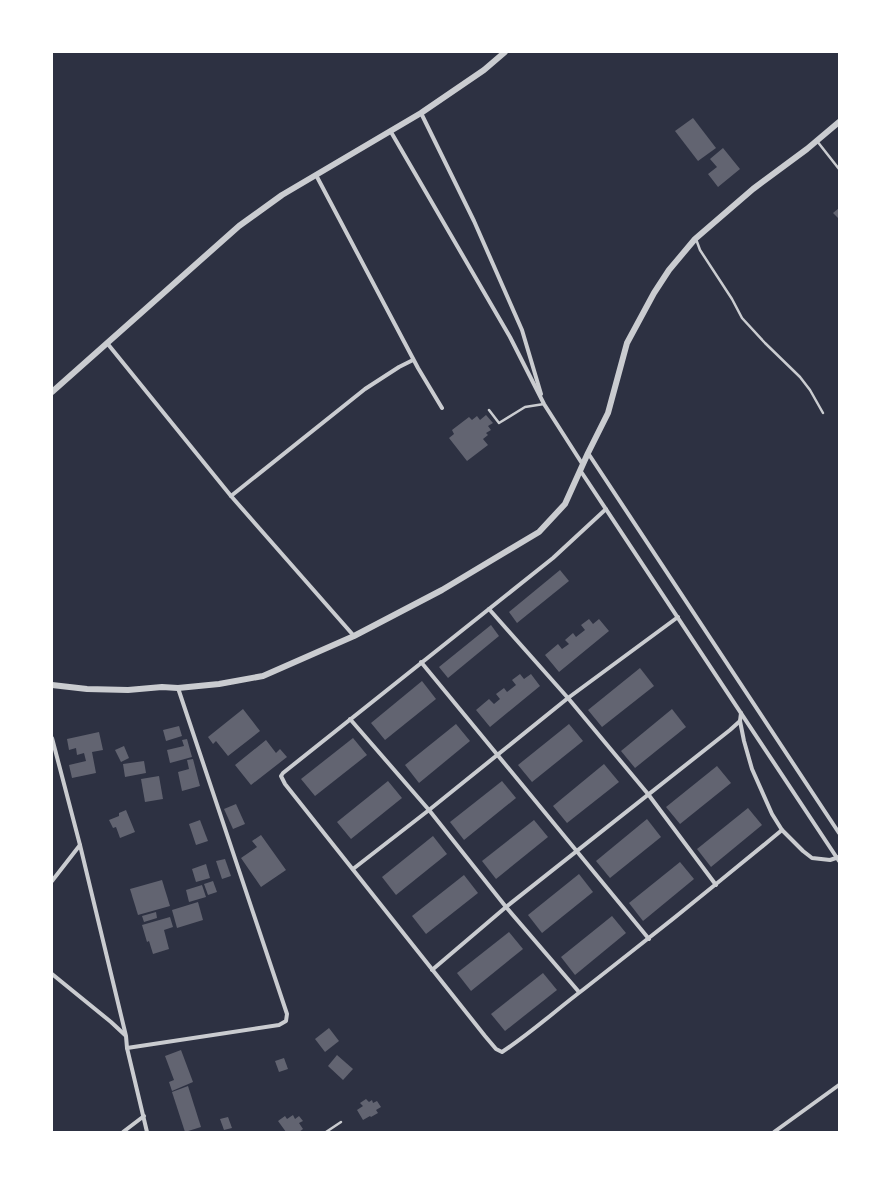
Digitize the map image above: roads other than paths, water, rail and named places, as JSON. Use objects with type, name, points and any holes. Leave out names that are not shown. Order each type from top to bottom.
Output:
[{"type":"street","points":[[52,392],[239,226],[282,196],[316,175],[422,113],[484,70],[505,52]]},
{"type":"street","points":[[422,113],[474,221],[522,330],[544,404]]},
{"type":"street","points":[[52,685],[87,689],[128,690],[162,687],[178,688],[219,684],[263,676],[354,636],[442,590],[539,532],[565,504],[608,413],[627,343],[661,281],[669,270],[695,239],[754,189],[839,122]]},
{"type":"street","points":[[391,132],[510,337],[544,404],[606,510],[678,617],[838,859],[830,860],[812,858],[802,851],[782,830],[772,814],[752,769],[744,742],[740,721],[741,713]]},
{"type":"street","points":[[316,175],[413,360],[442,408]]},
{"type":"street","points":[[107,343],[231,496],[354,636]]},
{"type":"street","points":[[231,496],[365,389],[399,367],[413,360]]},
{"type":"street","points":[[588,453],[839,833]]},
{"type":"street","points":[[606,510],[553,558],[350,718],[283,773],[281,776],[285,784],[432,970],[496,1049],[502,1052],[523,1038],[579,992],[649,939],[782,830]]},
{"type":"street","points":[[488,609],[568,698],[648,794],[716,885]]},
{"type":"street","points":[[353,869],[568,698],[678,617]]},
{"type":"street","points":[[421,662],[649,939]]},
{"type":"street","points":[[127,1048],[279,1026],[286,1020],[287,1014],[178,688]]},
{"type":"street","points":[[350,718],[429,810],[506,907],[579,992]]},
{"type":"street","points":[[432,970],[506,907],[740,721]]},
{"type":"street","points":[[52,738],[80,845],[126,1036],[127,1048],[147,1132]]},
{"type":"street","points":[[52,880],[80,845]]},
{"type":"street","points":[[52,974],[126,1036]]},
{"type":"street","points":[[774,1132],[839,1085]]},
{"type":"street","points":[[123,1132],[144,1116]]},
{"type":"lane","points":[[817,140],[839,169]]},
{"type":"lane","points":[[695,239],[700,250],[732,299],[742,318],[765,344],[800,377],[810,390],[823,413]]},
{"type":"lane","points":[[489,410],[499,423],[525,408],[544,404]]},
{"type":"lane","points":[[326,1132],[342,1122]]}]
